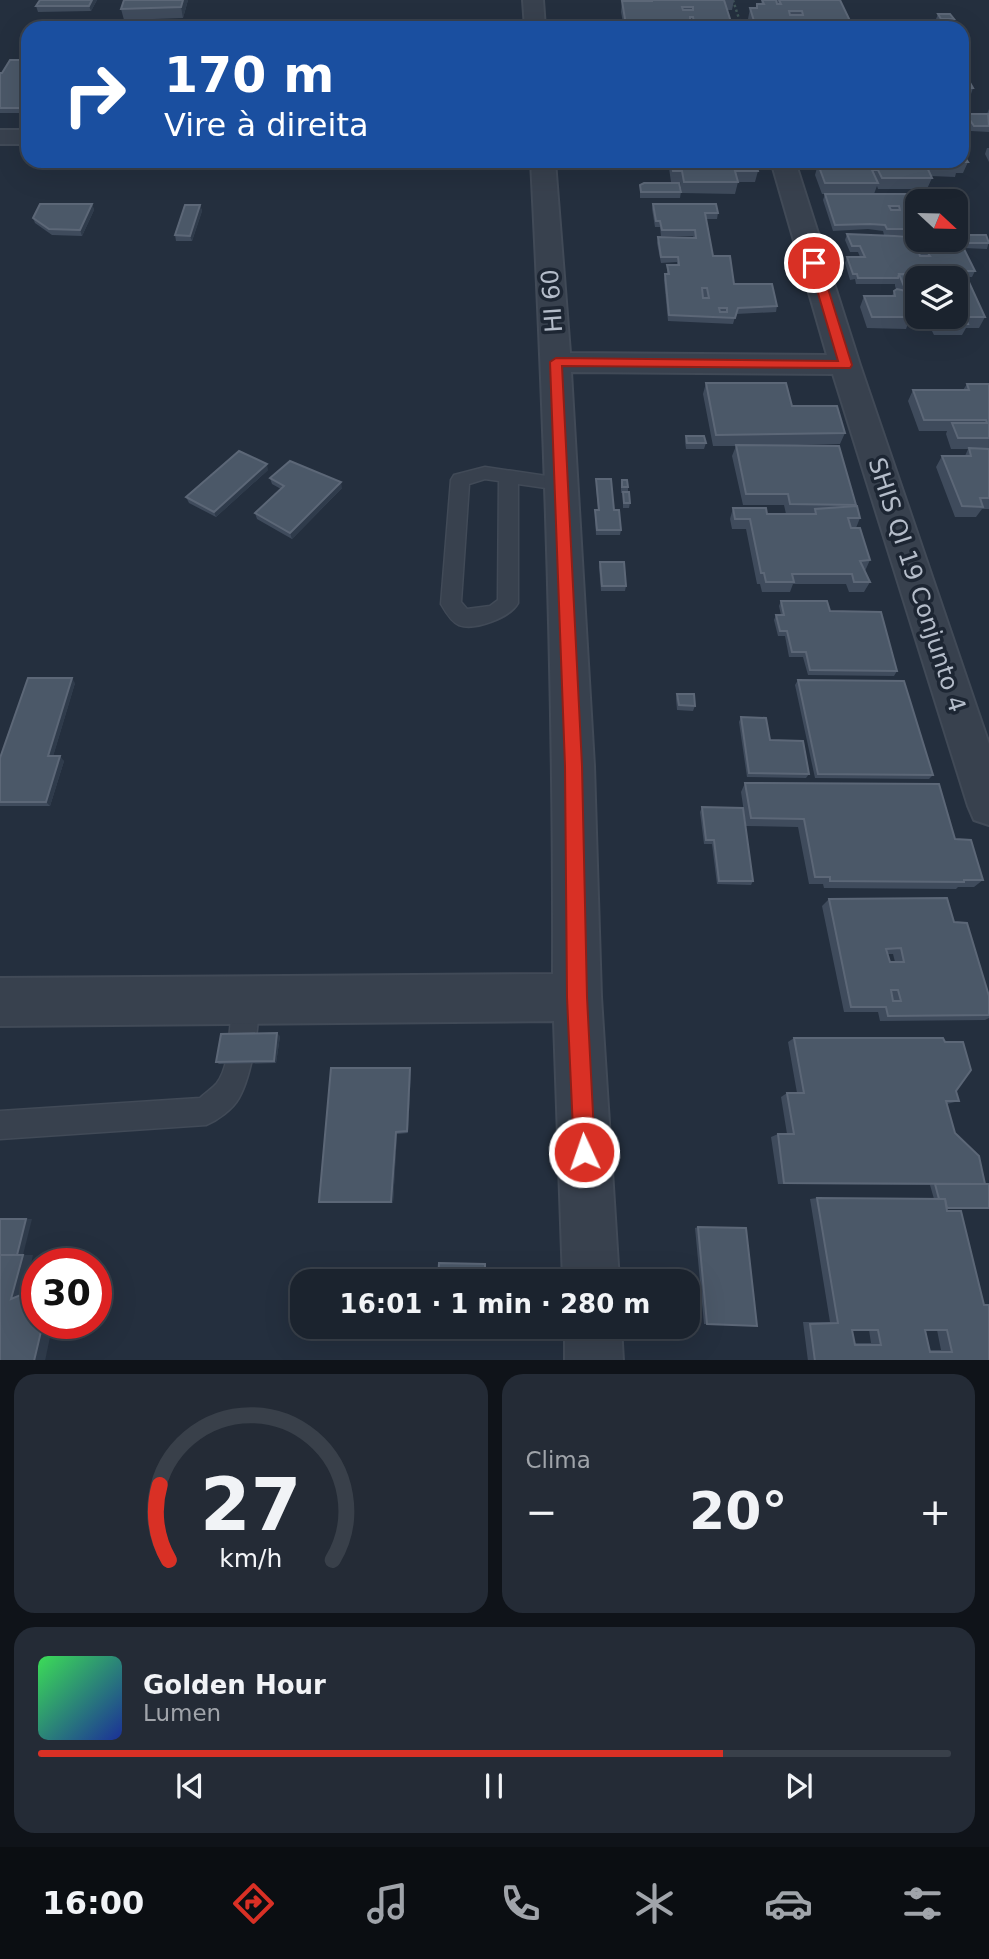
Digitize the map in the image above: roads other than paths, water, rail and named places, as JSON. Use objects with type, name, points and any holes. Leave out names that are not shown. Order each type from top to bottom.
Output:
[{"type":"street","points":[[533,0],[534,21]]},
{"type":"street","points":[[0,137],[21,137]]},
{"type":"street","name":"HI 60","points":[[543,168],[556,362],[574,766],[577,997],[590,1269]]},
{"type":"street","name":"SHIS QI 19 Conjunto 4","points":[[785,168],[845,365],[989,806]]},
{"type":"street","points":[[556,362],[845,365]]},
{"type":"street","points":[[0,1002],[577,997]]},
{"type":"street","points":[[593,1339],[594,1360]]},
{"type":"lane","points":[[508,476],[508,603],[495,613],[463,618],[451,604],[460,480],[485,473],[508,476],[560,484]]},
{"type":"lane","points":[[0,1125],[206,1111],[229,1090],[240,1052],[246,1000]]}]
